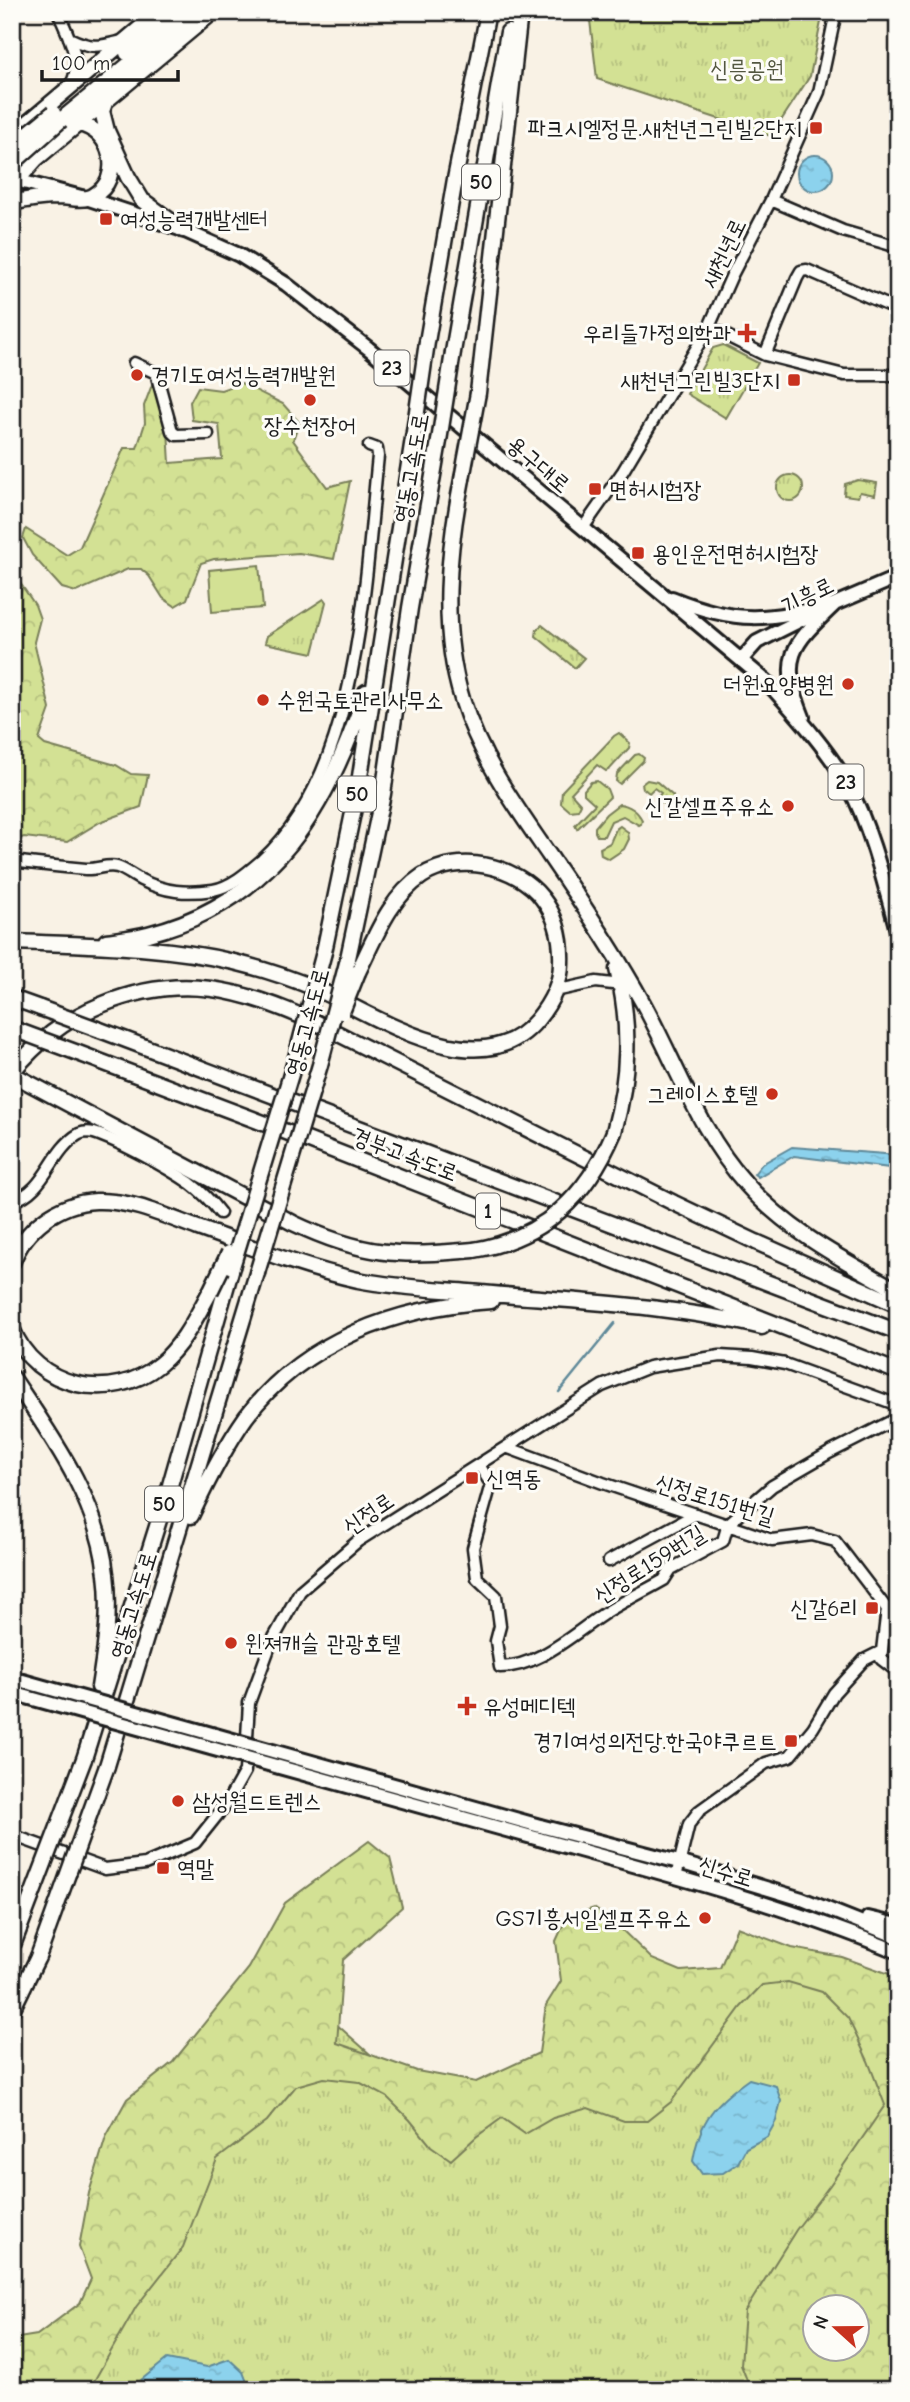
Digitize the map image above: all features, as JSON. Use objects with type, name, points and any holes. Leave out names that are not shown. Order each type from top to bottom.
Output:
[{"type":"highway","points":[[12,136],[159,12]]},
{"type":"highway","points":[[12,164],[57,117],[177,12]]},
{"type":"highway","points":[[12,147],[57,117],[193,12]]},
{"type":"highway","points":[[14,182],[36,159],[213,12]]},
{"type":"highway","name":"영동고속도로","points":[[12,1945],[91,1740],[170,1485],[295,1060],[324,952],[358,789],[427,342],[488,12]]},
{"type":"highway","name":"영동고속도로","points":[[12,2010],[38,1957],[107,1766],[320,1065],[353,967],[492,115],[513,12]]},
{"type":"highway","points":[[520,12],[478,393],[462,479],[448,592],[449,629],[461,697],[483,752],[499,780],[596,924],[643,1003],[706,1130],[729,1164],[768,1206],[793,1228],[898,1292]]},
{"type":"highway","points":[[106,100],[102,111],[107,131],[128,177],[142,200],[183,230]]},
{"type":"highway","points":[[38,116],[33,127],[37,136],[47,141],[59,140]]},
{"type":"highway","points":[[12,203],[59,197],[89,199],[102,191],[113,166],[99,133],[90,126],[78,124]]},
{"type":"highway","points":[[68,945],[147,934],[174,926],[224,901],[252,883],[272,865],[307,824],[340,765],[354,732],[383,634]]},
{"type":"highway","points":[[12,942],[147,950],[233,962],[295,980],[422,1039],[458,1047],[493,1047],[516,1038],[534,1024],[555,991],[561,967],[560,938],[557,925],[543,899],[516,877],[481,865],[447,866],[424,875],[413,883],[386,915],[353,967]]},
{"type":"highway","points":[[596,924],[609,948],[621,985],[626,1014],[628,1061],[624,1094],[614,1132],[604,1155],[593,1174],[556,1214],[515,1240],[474,1250],[397,1255],[340,1243],[293,1223],[12,1073],[46,1036],[66,1022],[126,995],[173,986],[226,991],[256,998],[317,1023],[733,1231],[898,1304]]},
{"type":"highway","name":"경부고속도로","points":[[12,998],[898,1332]]},
{"type":"highway","name":"경부고속도로","points":[[14,1029],[266,1124],[898,1372]]},
{"type":"highway","points":[[12,1263],[26,1238],[45,1219],[81,1203],[107,1201],[136,1206],[302,1265],[359,1280],[405,1287],[716,1317],[768,1328],[838,1349]]},
{"type":"highway","points":[[12,1328],[27,1356],[47,1373],[83,1386],[108,1387],[137,1378],[161,1363],[180,1342],[210,1292],[251,1208]]},
{"type":"highway","points":[[170,1562],[224,1451],[246,1418],[283,1377],[307,1359],[339,1339],[367,1327],[424,1310],[457,1303],[561,1300]]},
{"type":"highway","points":[[12,1377],[64,1455],[85,1500],[101,1547],[108,1600],[106,1638],[91,1740]]},
{"type":"main road","name":"용구대로","points":[[14,182],[89,199],[183,230],[239,256],[286,284],[368,348],[766,681],[806,724],[849,787],[876,854],[898,934]]},
{"type":"main road","name":"기흥로","points":[[741,660],[757,642],[898,577]]},
{"type":"main road","points":[[661,593],[688,604],[748,619],[769,618],[835,604]]},
{"type":"main road","points":[[806,724],[792,688],[792,652],[804,633],[835,604]]},
{"type":"main road","points":[[12,1678],[539,1832]]},
{"type":"main road","points":[[12,1693],[539,1832]]},
{"type":"main road","name":"신수로","points":[[539,1832],[680,1862],[802,1899],[898,1937]]},
{"type":"main road","name":"신수로","points":[[539,1832],[792,1913],[898,1952]]},
{"type":"main road","points":[[802,1899],[894,1925]]},
{"type":"main road","points":[[881,1945],[898,1958]]},
{"type":"street","points":[[58,12],[76,61],[76,75],[67,91]]},
{"type":"street","name":"새천년로","points":[[583,528],[623,471],[709,327],[732,275],[771,200],[819,92],[836,12]]},
{"type":"street","points":[[69,38],[87,47],[129,39]]},
{"type":"street","points":[[771,200],[843,231],[898,247]]},
{"type":"street","points":[[765,355],[797,278],[801,271],[807,270],[894,308],[898,348]]},
{"type":"street","points":[[709,327],[765,355],[844,375],[898,375]]},
{"type":"street","points":[[134,363],[156,373],[172,430],[176,435],[208,435]]},
{"type":"street","points":[[12,861],[89,870],[119,867],[159,888],[187,892],[217,889],[244,875],[273,849],[297,818],[324,768],[333,746],[347,692],[366,573],[378,456],[377,449],[369,446]]},
{"type":"street","points":[[555,991],[596,982],[621,985]]},
{"type":"street","points":[[12,1202],[29,1195],[69,1143],[80,1133],[87,1132],[173,1173],[210,1199],[220,1213]]},
{"type":"street","name":"신정로","points":[[12,1835],[105,1869],[145,1864],[195,1843],[227,1803],[245,1771],[249,1703],[271,1643],[300,1591],[358,1541],[602,1385],[649,1367],[708,1358],[752,1358],[785,1364],[898,1405]]},
{"type":"street","name":"신정로159번길","points":[[479,1465],[491,1484],[473,1548],[477,1578],[496,1596],[499,1626],[496,1641],[500,1667],[511,1667],[560,1647],[601,1616],[664,1580],[671,1570],[723,1541],[728,1524],[772,1486],[898,1418]]},
{"type":"street","name":"신정로151번길","points":[[506,1447],[772,1540],[812,1535],[835,1541],[893,1607],[882,1651]]},
{"type":"street","points":[[610,1561],[696,1514]]},
{"type":"street","points":[[882,1651],[881,1659],[898,1672]]},
{"type":"street","points":[[676,1877],[689,1824],[699,1811],[766,1763],[790,1756],[813,1728],[834,1693],[864,1660],[882,1651]]},
{"type":"green space","name":"신릉공원","points":[[589,12],[823,12],[810,76],[771,136],[597,79]]},
{"type":"green space","points":[[723,345],[758,363],[726,418],[687,394],[713,348]]},
{"type":"green space","points":[[153,382],[168,430],[170,463],[222,459],[219,424],[192,420],[190,402],[198,387],[221,390],[241,383],[283,404],[299,422],[293,440],[327,487],[350,481],[334,559],[299,553],[214,559],[201,563],[187,599],[175,606],[163,598],[149,576],[141,569],[128,569],[76,592],[62,588],[32,555],[23,538],[26,529],[67,555],[80,547],[124,448],[137,448],[145,423],[144,406]]},
{"type":"green space","points":[[790,475],[799,479],[803,488],[799,497],[790,501],[781,497],[777,488],[781,479]]},
{"type":"green space","points":[[858,480],[877,483],[875,495],[860,492],[858,497],[844,495],[845,484]]},
{"type":"green space","points":[[259,565],[263,608],[212,612],[209,570]]},
{"type":"green space","points":[[12,575],[35,605],[40,619],[34,642],[50,709],[39,740],[45,745],[116,765],[131,774],[148,775],[141,807],[100,822],[67,842],[24,837],[12,841]]},
{"type":"green space","points":[[324,599],[326,602],[313,653],[265,643],[267,636]]},
{"type":"green space","points":[[542,625],[584,658],[575,668],[536,636],[537,629]]},
{"type":"green space","points":[[619,733],[630,743],[629,748],[610,769],[606,771],[597,765],[571,793],[581,804],[578,810],[570,811],[561,803],[562,791]]},
{"type":"green space","points":[[639,754],[644,758],[643,761],[620,784],[616,781],[617,774]]},
{"type":"green space","points":[[647,780],[657,782],[673,796],[668,806],[656,800],[661,793],[654,788],[649,793],[643,788],[642,784]]},
{"type":"green space","points":[[597,781],[607,789],[610,797],[577,829],[575,825],[595,804],[584,794],[584,790],[591,782]]},
{"type":"green space","points":[[619,804],[636,811],[642,820],[641,824],[623,816],[611,821],[604,836],[597,836],[595,827]]},
{"type":"green space","points":[[620,826],[628,832],[629,839],[624,849],[609,859],[601,855],[600,848],[610,843]]},
{"type":"green space","points":[[369,1841],[390,1858],[402,1907],[343,1960],[337,2043],[417,2071],[476,2082],[539,2053],[546,2005],[561,1981],[556,1941],[567,1917],[594,1908],[615,1923],[652,1959],[681,1971],[720,1968],[737,1927],[792,1948],[842,1957],[892,1975],[898,1980],[898,2390],[751,2390],[741,2365],[745,2311],[796,2230],[885,2105],[848,2018],[822,1992],[788,1982],[762,1985],[741,2007],[671,2102],[647,2121],[624,2121],[588,2108],[553,2118],[525,2134],[502,2118],[451,2160],[431,2146],[387,2097],[359,2082],[324,2078],[296,2086],[267,2121],[217,2159],[183,2247],[136,2307],[89,2390],[12,2390],[12,2339],[37,2335],[80,2303],[91,2279],[79,2247],[89,2193],[106,2137],[127,2099],[173,2062],[249,1968],[285,1903]]},
{"type":"green space","points":[[783,1960],[882,2028],[888,2135],[815,2294],[802,2294],[799,2390],[12,2390],[78,2320],[317,2007],[398,2079],[479,2094]]},
{"type":"water","points":[[815,155],[828,160],[833,173],[828,186],[815,191],[802,186],[797,173],[802,160]]},
{"type":"water","points":[[792,1147],[898,1155],[898,1169],[794,1156],[758,1177],[754,1174],[762,1164]]},
{"type":"water","points":[[749,2079],[776,2086],[781,2101],[776,2121],[767,2137],[746,2148],[738,2163],[723,2173],[702,2174],[693,2161],[705,2123],[718,2104]]},
{"type":"water","points":[[167,2359],[207,2367],[229,2359],[243,2372],[250,2390],[138,2390],[141,2380]]},
{"type":"waterway","points":[[559,1392],[615,1323]]},
{"type":"place","name":"파크시엘정문.새천년그린빌2단지","points":[[816,128]]},
{"type":"place","name":"여성능력개발센터","points":[[106,219]]},
{"type":"place","name":"우리들가정의학과","points":[[747,333]]},
{"type":"place","name":"경기도여성능력개발원","points":[[137,375]]},
{"type":"place","name":"새천년그린빌3단지","points":[[794,380]]},
{"type":"place","name":"장수천장어","points":[[310,400]]},
{"type":"place","name":"면허시험장","points":[[595,489]]},
{"type":"place","name":"용인운전면허시험장","points":[[638,553]]},
{"type":"place","name":"더원요양병원","points":[[848,684]]},
{"type":"place","name":"수원국토관리사무소","points":[[263,700]]},
{"type":"place","name":"신갈셀프주유소","points":[[788,806]]},
{"type":"place","name":"그레이스호텔","points":[[772,1094]]},
{"type":"place","name":"신역동","points":[[472,1478]]},
{"type":"place","name":"신갈6리","points":[[872,1608]]},
{"type":"place","name":"윈져캐슬 관광호텔","points":[[231,1643]]},
{"type":"place","name":"유성메디텍","points":[[467,1706]]},
{"type":"place","name":"경기여성의전당.한국야쿠르트","points":[[791,1741]]},
{"type":"place","name":"삼성월드트렌스","points":[[178,1801]]},
{"type":"place","name":"역말","points":[[163,1868]]},
{"type":"place","name":"GS기흥서일셀프주유소","points":[[705,1918]]}]
